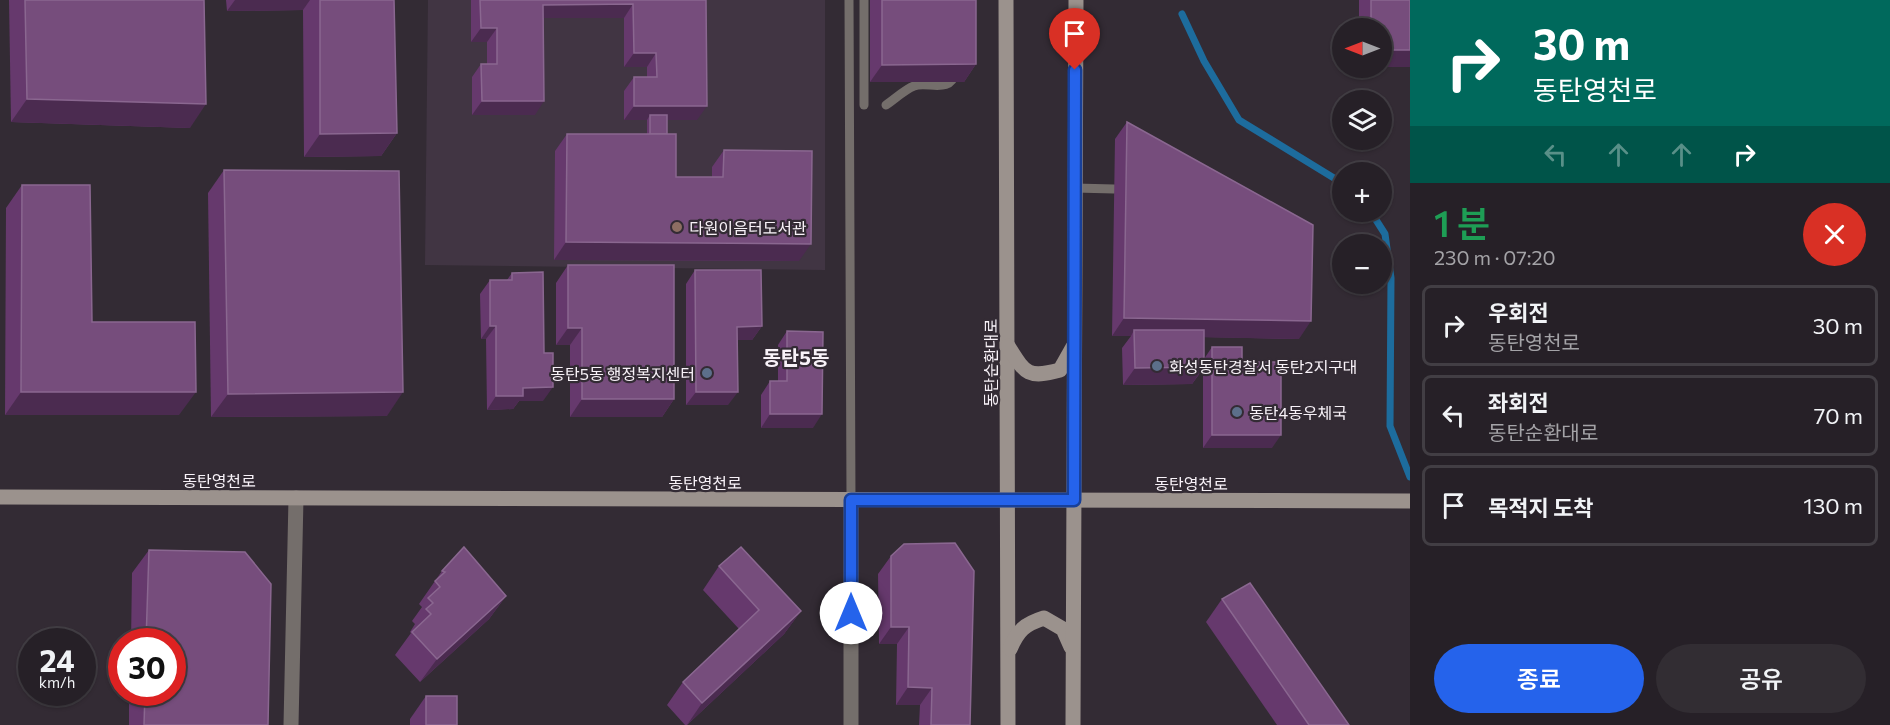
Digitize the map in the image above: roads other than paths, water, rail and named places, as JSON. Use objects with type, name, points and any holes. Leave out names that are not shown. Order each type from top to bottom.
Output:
[{"type":"street","name":"동탄순환대로","points":[[1006,0],[1008,725]]},
{"type":"street","points":[[1073,725],[1076,0]]},
{"type":"street","points":[[1008,346],[1023,369],[1040,375],[1060,370],[1074,344]]},
{"type":"street","name":"동탄영천로","points":[[0,497],[1410,501]]},
{"type":"street","points":[[291,725],[296,498]]},
{"type":"street","points":[[851,500],[851,725]]},
{"type":"street","points":[[1008,653],[1015,637],[1027,624],[1044,618],[1064,628],[1073,652]]},
{"type":"lane","points":[[849,0],[851,500]]},
{"type":"lane","points":[[864,0],[864,105]]},
{"type":"lane","points":[[886,105],[915,86],[948,84],[954,79],[955,58]]},
{"type":"lane","points":[[1075,188],[1114,189]]},
{"type":"waterway","points":[[1182,14],[1204,61],[1239,120],[1332,177]]},
{"type":"waterway","points":[[1377,222],[1385,234],[1391,278],[1390,426],[1410,477]]},
{"type":"place","name":"다원이음터도서관","points":[[677,227]]},
{"type":"place","name":"화성동탄경찰서 동탄2지구대","points":[[1157,366]]},
{"type":"place","name":"동탄5동 행정복지센터","points":[[707,373]]},
{"type":"place","name":"동탄4동우체국","points":[[1237,412]]},
{"type":"district","name":"동탄5동","points":[[796,357]]}]
